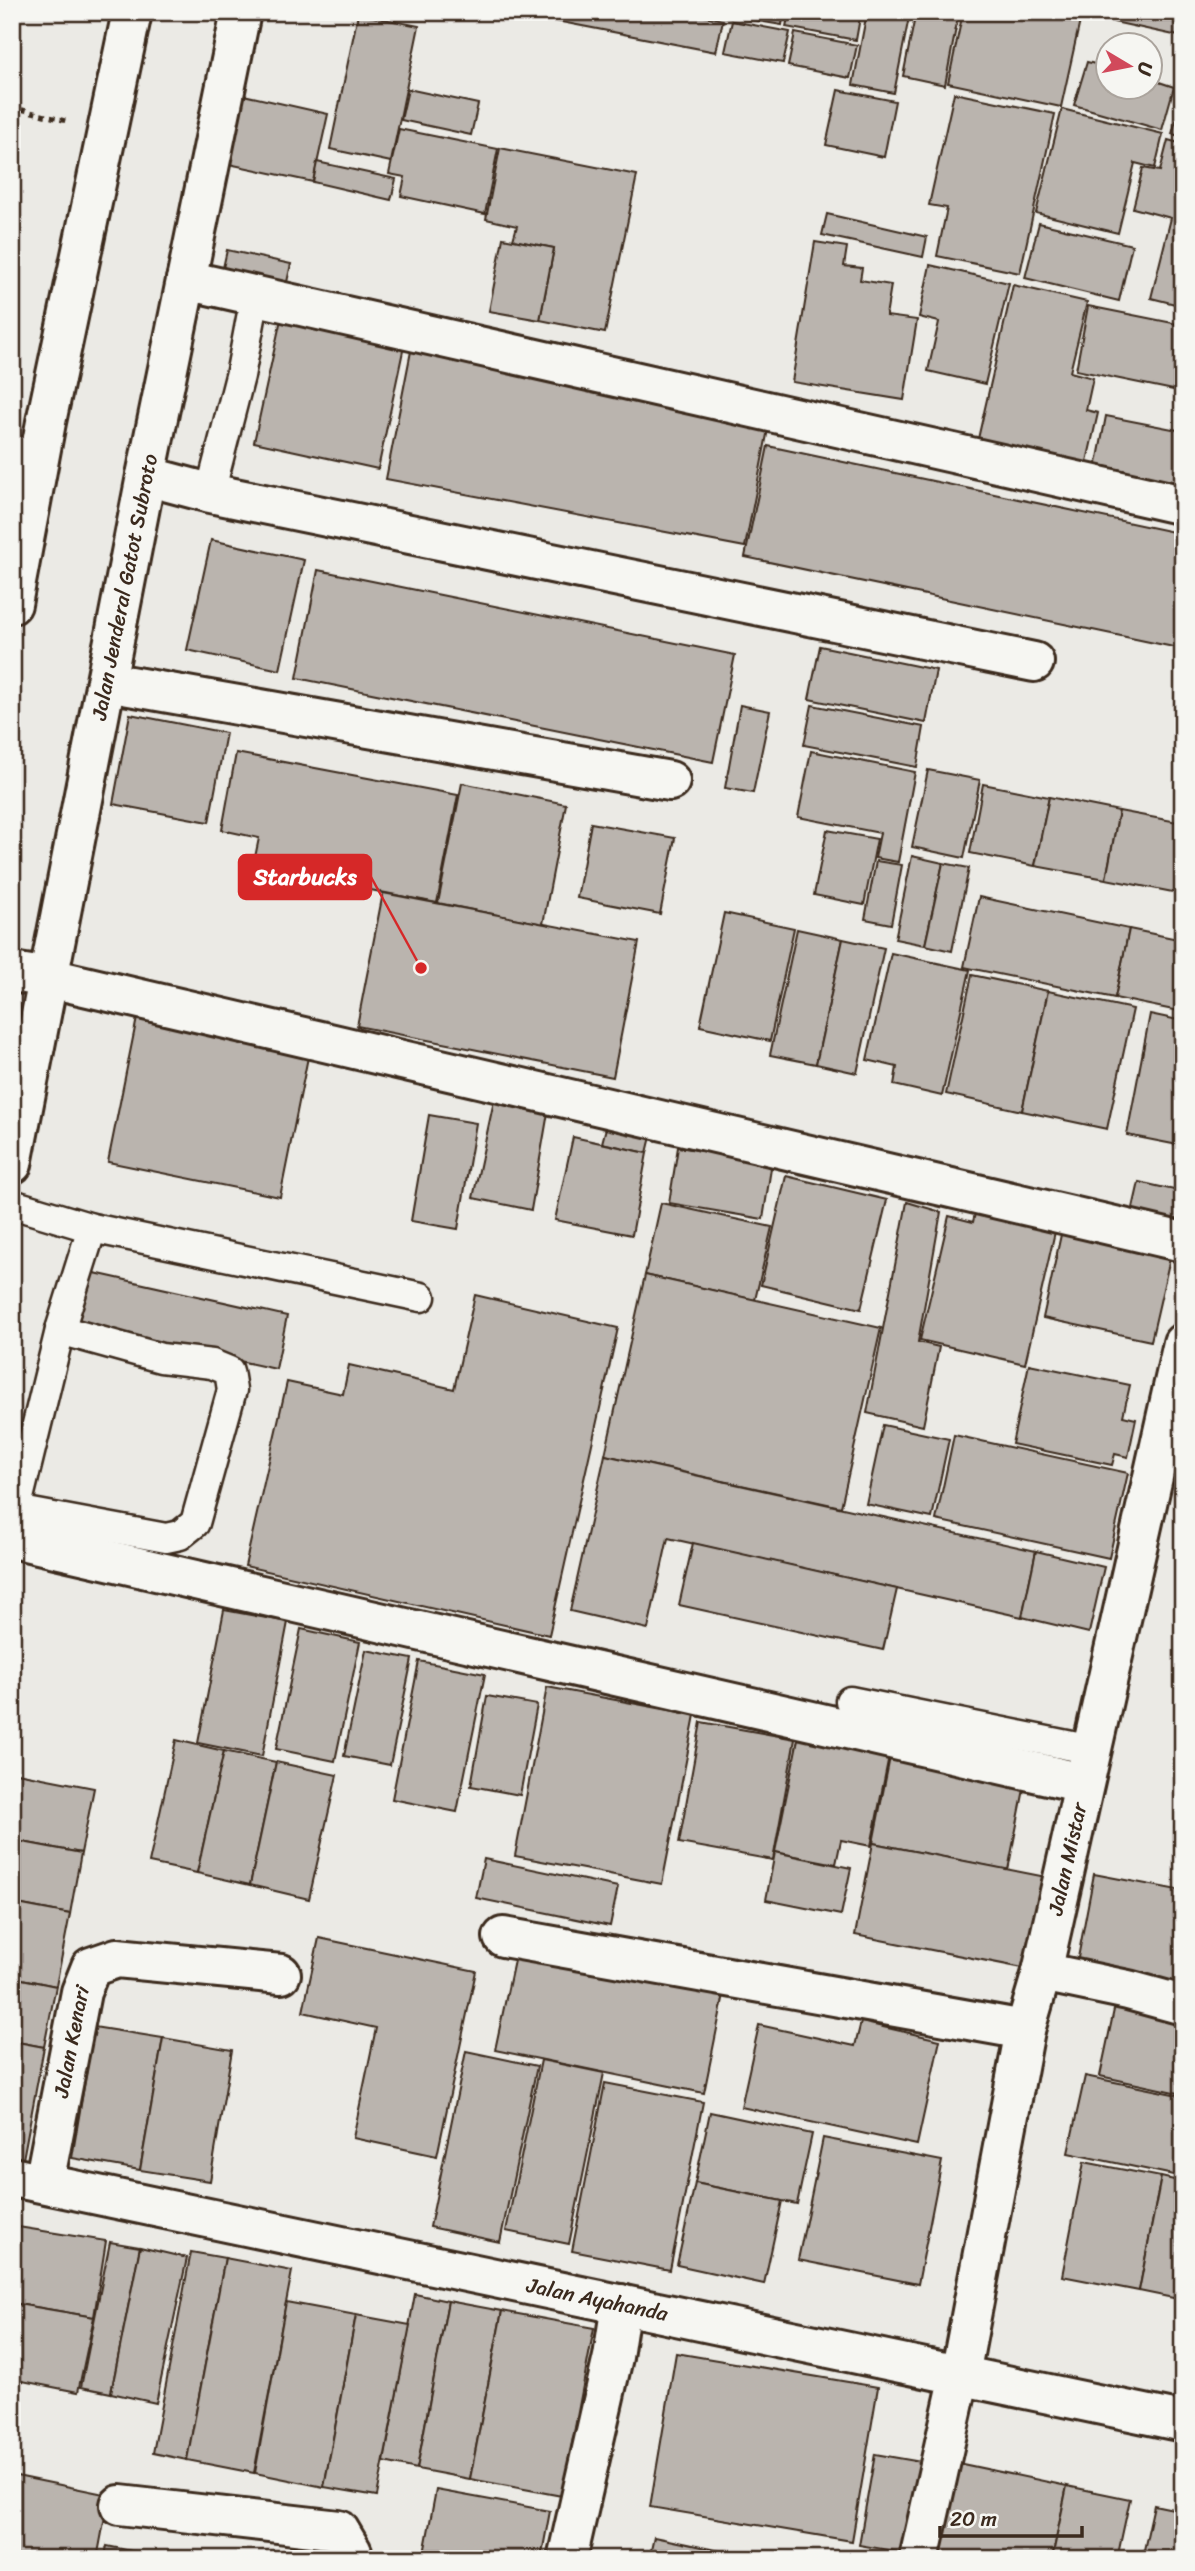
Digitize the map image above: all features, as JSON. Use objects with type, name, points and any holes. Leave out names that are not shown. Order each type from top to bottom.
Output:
[{"type":"street","points":[[12,604],[26,453],[107,131],[132,12]]},
{"type":"street","name":"Jalan Jenderal Gatot Subroto","points":[[12,1164],[146,476],[241,12]]},
{"type":"street","points":[[186,281],[1183,505]]},
{"type":"street","points":[[146,476],[210,493],[1034,662]]},
{"type":"street","points":[[107,682],[670,781]]},
{"type":"street","points":[[12,972],[50,978],[1183,1242]]},
{"type":"street","name":"Jalan Mistar","points":[[919,2559],[960,2375],[1026,2030],[1042,1972],[1183,1343]]},
{"type":"street","points":[[13,1519],[1088,1766]]},
{"type":"street","points":[[503,1937],[1026,2030]]},
{"type":"street","name":"Jalan Kenari","points":[[28,2180],[81,1992],[91,1967],[117,1958],[281,1974]]},
{"type":"street","points":[[1042,1972],[1183,2005]]},
{"type":"street","name":"Jalan Ayahanda","points":[[28,2180],[1183,2421]]},
{"type":"street","points":[[567,2559],[613,2357],[621,2304]]},
{"type":"street","points":[[120,2505],[339,2530],[352,2552],[350,2559]]},
{"type":"lane","points":[[210,493],[240,376],[251,318]]},
{"type":"lane","points":[[12,1204],[92,1228],[421,1297]]},
{"type":"lane","points":[[60,1330],[162,1358],[212,1363],[229,1371],[232,1390],[195,1523],[180,1535],[166,1538],[13,1519],[60,1330],[92,1228]]},
{"type":"lane","points":[[850,1702],[1088,1766]]},
{"type":"path","points":[[12,107],[107,131]]},
{"type":"building","points":[[510,12],[684,12],[723,20],[716,52]]},
{"type":"building","points":[[702,12],[731,12],[730,18]]},
{"type":"building","points":[[742,12],[784,12],[782,25],[741,18]]},
{"type":"building","points":[[789,12],[861,12],[856,40],[786,27]]},
{"type":"building","points":[[867,12],[910,12],[894,93],[853,85]]},
{"type":"building","points":[[916,12],[959,12],[945,85],[903,76]]},
{"type":"building","points":[[963,12],[1082,12],[1061,107],[948,83]]},
{"type":"building","points":[[1117,12],[1183,12],[1183,37],[1164,32],[1114,22]]},
{"type":"building","points":[[358,14],[419,26],[391,162],[330,149]]},
{"type":"building","points":[[732,21],[790,32],[783,63],[725,52]]},
{"type":"building","points":[[795,33],[857,45],[850,78],[788,66]]},
{"type":"building","points":[[1087,62],[1094,64],[1094,102],[1164,102],[1164,84],[1174,87],[1162,130],[1074,105]]},
{"type":"building","points":[[408,89],[478,104],[471,135],[401,120]]},
{"type":"building","points":[[838,90],[895,101],[884,157],[826,145]]},
{"type":"building","points":[[954,93],[1055,114],[1020,273],[937,256],[947,208],[929,205]]},
{"type":"building","points":[[239,94],[328,114],[313,182],[224,163]]},
{"type":"building","points":[[1181,103],[1183,104],[1183,137],[1172,134]]},
{"type":"building","points":[[1062,109],[1163,134],[1155,168],[1135,163],[1118,233],[1036,213]]},
{"type":"building","points":[[399,129],[498,149],[485,214],[401,196],[405,177],[389,174]]},
{"type":"building","points":[[1168,140],[1183,144],[1183,306],[1151,298],[1171,218],[1133,208],[1143,168],[1160,171]]},
{"type":"building","points":[[500,148],[637,175],[605,333],[540,320],[554,248],[513,240],[517,226],[486,219]]},
{"type":"building","points":[[317,162],[396,179],[391,200],[313,182]]},
{"type":"building","points":[[827,214],[927,237],[923,257],[822,235]]},
{"type":"building","points":[[1039,223],[1132,245],[1119,301],[1025,278]]},
{"type":"building","points":[[503,238],[554,248],[540,320],[489,311]]},
{"type":"building","points":[[815,242],[847,247],[844,266],[862,268],[860,280],[891,285],[886,316],[917,320],[904,400],[792,382]]},
{"type":"building","points":[[227,250],[291,264],[283,300],[219,286]]},
{"type":"building","points":[[930,265],[1009,283],[985,384],[928,371],[939,322],[919,317]]},
{"type":"building","points":[[1013,285],[1087,302],[1070,372],[1093,378],[1086,410],[1098,413],[1086,466],[975,452]]},
{"type":"building","points":[[1088,306],[1183,325],[1183,392],[1076,370]]},
{"type":"building","points":[[281,319],[404,346],[378,469],[254,442]]},
{"type":"building","points":[[412,346],[771,414],[745,547],[386,479]]},
{"type":"building","points":[[1106,416],[1183,431],[1183,491],[1095,474]]},
{"type":"building","points":[[768,446],[1183,534],[1183,649],[745,557]]},
{"type":"building","points":[[211,540],[304,560],[280,670],[187,650]]},
{"type":"building","points":[[318,570],[735,655],[713,762],[297,678]]},
{"type":"building","points":[[820,646],[936,670],[926,723],[809,699]]},
{"type":"building","points":[[740,705],[770,711],[753,793],[725,788]]},
{"type":"building","points":[[812,705],[924,727],[917,767],[804,745]]},
{"type":"building","points":[[130,714],[226,733],[209,822],[113,804]]},
{"type":"building","points":[[811,751],[915,772],[898,862],[875,858],[880,833],[798,817]]},
{"type":"building","points":[[236,753],[458,795],[437,903],[253,867],[259,838],[222,830]]},
{"type":"building","points":[[928,770],[980,780],[964,858],[912,847]]},
{"type":"building","points":[[462,783],[566,804],[543,924],[438,903]]},
{"type":"building","points":[[983,784],[1049,797],[1035,866],[970,853]]},
{"type":"building","points":[[1049,797],[1119,811],[1106,879],[1035,866]]},
{"type":"building","points":[[1119,811],[1183,823],[1183,894],[1106,879]]},
{"type":"building","points":[[591,823],[675,838],[660,914],[577,898]]},
{"type":"building","points":[[827,830],[877,839],[864,905],[814,895]]},
{"type":"building","points":[[912,856],[943,863],[925,945],[895,939]]},
{"type":"building","points":[[876,861],[902,865],[891,924],[865,919]]},
{"type":"building","points":[[943,863],[969,868],[952,951],[925,945]]},
{"type":"building","points":[[383,893],[639,942],[613,1077],[357,1026]]},
{"type":"building","points":[[979,897],[1129,929],[1115,998],[964,967]]},
{"type":"building","points":[[724,913],[794,928],[770,1041],[700,1026]]},
{"type":"building","points":[[797,929],[843,939],[816,1064],[770,1055]]},
{"type":"building","points":[[1129,929],[1183,940],[1183,1012],[1115,998]]},
{"type":"building","points":[[843,939],[884,948],[857,1073],[816,1064]]},
{"type":"building","points":[[891,953],[970,970],[942,1096],[894,1085],[897,1067],[867,1060]]},
{"type":"building","points":[[972,975],[1048,991],[1022,1111],[946,1094]]},
{"type":"building","points":[[1048,991],[1133,1009],[1107,1129],[1022,1111]]},
{"type":"building","points":[[138,1013],[310,1047],[280,1197],[108,1162]]},
{"type":"building","points":[[1150,1014],[1183,1021],[1183,1146],[1127,1135]]},
{"type":"building","points":[[495,1096],[549,1107],[531,1210],[473,1198]]},
{"type":"building","points":[[611,1109],[655,1120],[647,1153],[602,1143]]},
{"type":"building","points":[[429,1115],[476,1123],[458,1229],[411,1221]]},
{"type":"building","points":[[573,1137],[647,1153],[632,1235],[555,1220]]},
{"type":"building","points":[[678,1147],[772,1162],[763,1219],[669,1203]]},
{"type":"building","points":[[786,1176],[887,1200],[861,1309],[761,1285]]},
{"type":"building","points":[[1139,1182],[1183,1192],[1183,1239],[1129,1226]]},
{"type":"building","points":[[979,1196],[1059,1214],[1025,1364],[920,1340],[949,1216],[973,1222]]},
{"type":"building","points":[[907,1202],[941,1212],[918,1342],[939,1347],[923,1426],[867,1413]]},
{"type":"building","points":[[661,1203],[772,1227],[755,1300],[645,1275]]},
{"type":"building","points":[[1065,1216],[1174,1241],[1151,1341],[1043,1318]]},
{"type":"building","points":[[90,1272],[287,1316],[276,1369],[78,1326]]},
{"type":"building","points":[[645,1275],[881,1328],[841,1507],[605,1455]]},
{"type":"building","points":[[475,1295],[618,1328],[549,1635],[245,1566],[287,1382],[343,1394],[349,1365],[454,1389]]},
{"type":"building","points":[[1029,1364],[1130,1385],[1123,1416],[1136,1419],[1128,1457],[1115,1454],[1112,1465],[1012,1444]]},
{"type":"building","points":[[883,1425],[949,1439],[932,1518],[866,1504]]},
{"type":"building","points":[[954,1435],[1128,1473],[1109,1558],[936,1520]]},
{"type":"building","points":[[605,1455],[1036,1551],[1022,1617],[668,1538],[648,1629],[570,1611]]},
{"type":"building","points":[[693,1543],[897,1589],[883,1650],[679,1605]]},
{"type":"building","points":[[1036,1551],[1104,1567],[1089,1633],[1022,1617]]},
{"type":"building","points":[[224,1610],[288,1622],[262,1756],[198,1743]]},
{"type":"building","points":[[301,1629],[360,1642],[335,1761],[276,1749]]},
{"type":"building","points":[[366,1650],[412,1659],[390,1765],[344,1756]]},
{"type":"building","points":[[419,1661],[485,1674],[457,1812],[392,1799]]},
{"type":"building","points":[[547,1687],[695,1715],[662,1884],[515,1856]]},
{"type":"building","points":[[487,1696],[537,1705],[520,1795],[471,1786]]},
{"type":"building","points":[[701,1722],[795,1739],[773,1860],[679,1843]]},
{"type":"building","points":[[800,1729],[891,1746],[871,1846],[841,1840],[836,1864],[775,1852]]},
{"type":"building","points":[[176,1740],[224,1751],[197,1873],[149,1863]]},
{"type":"building","points":[[224,1751],[276,1762],[250,1885],[197,1873]]},
{"type":"building","points":[[890,1757],[1025,1784],[1008,1870],[873,1843]]},
{"type":"building","points":[[276,1762],[337,1775],[309,1899],[250,1885]]},
{"type":"building","points":[[12,1772],[94,1788],[81,1853],[12,1840]]},
{"type":"building","points":[[1183,1783],[1183,1828],[1175,1827]]},
{"type":"building","points":[[12,1840],[81,1853],[70,1914],[12,1903]]},
{"type":"building","points":[[873,1843],[1046,1877],[1028,1969],[855,1935]]},
{"type":"building","points":[[775,1852],[851,1868],[841,1915],[766,1900]]},
{"type":"building","points":[[484,1859],[618,1887],[610,1926],[476,1898]]},
{"type":"building","points":[[1094,1874],[1183,1891],[1183,1983],[1077,1963]]},
{"type":"building","points":[[12,1903],[70,1914],[56,1986],[12,1977]]},
{"type":"building","points":[[319,1938],[476,1971],[437,2156],[353,2138],[376,2028],[303,2012]]},
{"type":"building","points":[[516,1951],[724,1994],[704,2093],[495,2050]]},
{"type":"building","points":[[12,1977],[56,1986],[44,2047],[12,2041]]},
{"type":"building","points":[[1115,2005],[1183,2020],[1183,2094],[1100,2076]]},
{"type":"building","points":[[861,2022],[940,2040],[917,2145],[741,2107],[759,2025],[855,2046]]},
{"type":"building","points":[[94,2027],[163,2038],[140,2170],[72,2158]]},
{"type":"building","points":[[163,2038],[232,2050],[210,2181],[140,2170]]},
{"type":"building","points":[[12,2041],[44,2047],[23,2159],[12,2157]]},
{"type":"building","points":[[466,2051],[537,2066],[500,2242],[430,2227]]},
{"type":"building","points":[[541,2060],[604,2073],[569,2244],[506,2231]]},
{"type":"building","points":[[1085,2076],[1183,2096],[1183,2177],[1068,2153]]},
{"type":"building","points":[[605,2083],[703,2102],[670,2270],[572,2251]]},
{"type":"building","points":[[710,2112],[812,2134],[797,2204],[695,2183]]},
{"type":"building","points":[[823,2138],[942,2161],[918,2284],[798,2260]]},
{"type":"building","points":[[1084,2162],[1161,2177],[1139,2291],[1062,2276]]},
{"type":"building","points":[[1161,2177],[1183,2182],[1183,2300],[1139,2291]]},
{"type":"building","points":[[695,2183],[782,2201],[764,2284],[677,2265]]},
{"type":"building","points":[[12,2226],[106,2241],[94,2317],[12,2303]]},
{"type":"building","points":[[110,2242],[140,2247],[111,2393],[81,2387]]},
{"type":"building","points":[[140,2247],[187,2258],[156,2403],[111,2393]]},
{"type":"building","points":[[191,2252],[225,2258],[187,2460],[153,2453]]},
{"type":"building","points":[[225,2258],[292,2271],[254,2473],[187,2460]]},
{"type":"building","points":[[415,2294],[448,2301],[417,2469],[384,2462]]},
{"type":"building","points":[[448,2301],[502,2311],[470,2479],[417,2469]]},
{"type":"building","points":[[286,2302],[356,2315],[324,2487],[255,2473]]},
{"type":"building","points":[[12,2303],[94,2317],[78,2392],[12,2379]]},
{"type":"building","points":[[502,2311],[594,2328],[562,2496],[470,2479]]},
{"type":"building","points":[[356,2315],[410,2325],[377,2496],[324,2487]]},
{"type":"building","points":[[676,2353],[878,2387],[852,2541],[650,2507]]},
{"type":"building","points":[[875,2454],[933,2464],[917,2555],[859,2545]]},
{"type":"building","points":[[953,2462],[1067,2486],[1052,2559],[933,2559]]},
{"type":"building","points":[[12,2475],[109,2495],[97,2559],[12,2559]]},
{"type":"building","points":[[1067,2486],[1130,2499],[1117,2559],[1052,2559]]},
{"type":"building","points":[[436,2490],[550,2511],[541,2559],[423,2559]]},
{"type":"building","points":[[1154,2505],[1183,2511],[1183,2559],[1142,2559]]},
{"type":"building","points":[[654,2537],[758,2559],[649,2559]]},
{"type":"building","points":[[107,2546],[171,2559],[104,2559]]},
{"type":"place","name":"Starbucks","points":[[421,968]]}]
